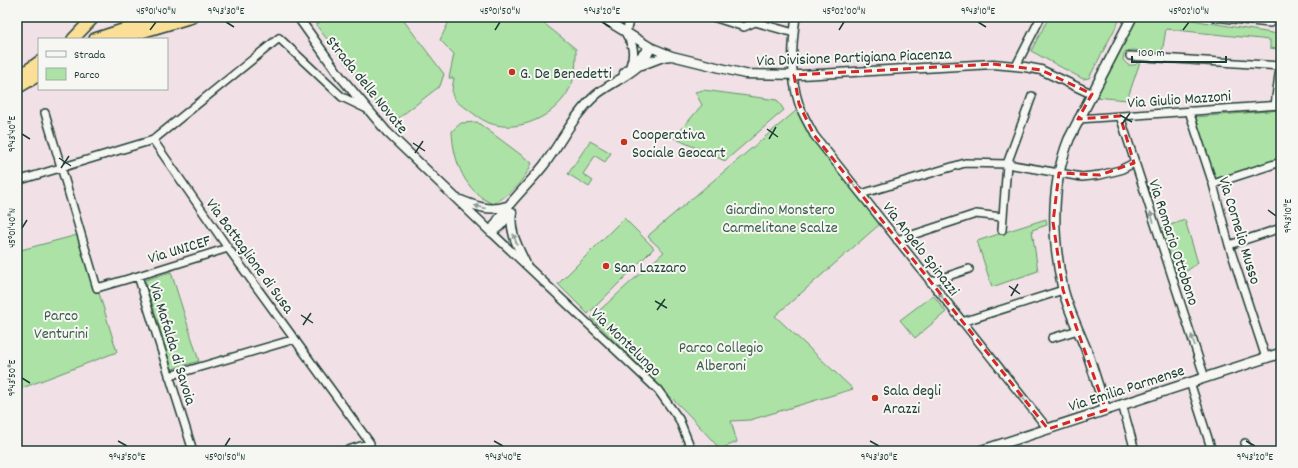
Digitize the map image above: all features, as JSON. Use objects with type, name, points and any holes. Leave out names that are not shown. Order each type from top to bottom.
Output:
[{"type":"highway","points":[[74,38],[94,17]]},
{"type":"highway","points":[[99,38],[162,17]]},
{"type":"highway","points":[[121,38],[192,17]]},
{"type":"highway","points":[[17,78],[38,63]]},
{"type":"highway","points":[[17,78],[38,67]]},
{"type":"highway","points":[[17,88],[38,76]]},
{"type":"main road","points":[[1106,410],[1063,290],[1053,222],[1054,203],[1065,149],[1078,119],[1132,17]]},
{"type":"main road","name":"Via Emilia Parmense","points":[[980,451],[1281,353]]},
{"type":"street","name":"Strada delle Novate","points":[[298,17],[340,76],[365,108],[387,132],[454,198],[526,264]]},
{"type":"street","name":"Via Divisione Partigiana Piacenza","points":[[601,17],[650,47],[672,56],[745,74],[794,75],[993,64],[1041,70],[1092,94]]},
{"type":"street","points":[[630,17],[626,33],[634,49],[630,66]]},
{"type":"street","points":[[713,17],[744,27],[753,20],[794,33]]},
{"type":"street","name":"Via Angelo Spinazzi","points":[[796,17],[794,33],[794,75],[799,104],[814,135],[1048,429]]},
{"type":"street","points":[[1016,66],[1041,17]]},
{"type":"street","points":[[1215,17],[1270,23],[1271,17]]},
{"type":"street","points":[[17,181],[153,140],[279,38],[342,97],[365,108]]},
{"type":"street","points":[[640,66],[647,58],[650,47]]},
{"type":"street","points":[[621,77],[650,47]]},
{"type":"street","points":[[491,232],[545,164],[585,105],[621,77],[640,66],[663,57],[672,56]]},
{"type":"street","points":[[1130,56],[1281,64],[1278,105]]},
{"type":"street","points":[[1002,230],[1007,164],[1018,130],[1032,96]]},
{"type":"street","name":"Via Giulio Mazzoni","points":[[1078,119],[1278,105]]},
{"type":"street","name":"Via Cornelio Musso","points":[[1189,111],[1213,184],[1229,246],[1266,358]]},
{"type":"street","name":"Via Mafalda di Savoia","points":[[46,113],[97,288],[138,276],[193,451]]},
{"type":"street","name":"Via Romario Ottobono","points":[[1120,116],[1205,378]]},
{"type":"street","name":"Via Battaglione di Susa","points":[[153,140],[228,248],[370,443],[344,451]]},
{"type":"street","points":[[1213,184],[1281,162]]},
{"type":"street","points":[[861,194],[965,163],[1007,164],[1082,177],[1100,175],[1120,170],[1134,163]]},
{"type":"street","points":[[454,198],[481,209],[510,209]]},
{"type":"street","points":[[510,209],[512,230],[526,264]]},
{"type":"street","points":[[897,240],[976,214],[1002,217]]},
{"type":"street","points":[[1229,246],[1281,228]]},
{"type":"street","name":"Via UNICEF","points":[[138,276],[228,248]]},
{"type":"street","name":"Via Montelungo","points":[[526,264],[658,390],[670,404],[679,419],[692,451]]},
{"type":"street","points":[[930,282],[969,269]]},
{"type":"street","points":[[962,322],[1063,290]]},
{"type":"street","points":[[1052,338],[1078,330]]},
{"type":"street","points":[[169,376],[295,339]]},
{"type":"street","points":[[1190,382],[1212,451]]},
{"type":"street","points":[[1122,404],[1135,451]]},
{"type":"street","points":[[1245,444],[1248,451]]},
{"type":"highlighted area","points":[[993,64],[1041,70],[1092,94],[1078,119],[1120,116],[1134,163],[1100,175],[1059,173],[1053,222],[1063,290],[1106,410],[1048,429],[814,135],[799,104],[794,75]]},
{"type":"green space","points":[[326,17],[401,17],[444,74],[440,86],[392,123],[316,25]]},
{"type":"green space","name":"G. De Benedetti","points":[[451,17],[536,17],[576,49],[575,74],[570,88],[564,98],[556,107],[536,120],[512,126],[501,126],[489,123],[459,104],[455,100],[452,93],[454,78],[449,78],[454,54],[440,40]]},
{"type":"green space","points":[[1049,17],[1121,17],[1089,78],[1083,79],[1031,51]]},
{"type":"green space","points":[[1135,17],[1173,17],[1278,34],[1277,49],[1270,48],[1270,40],[1166,29],[1162,53],[1132,50],[1124,53],[1123,60],[1128,65],[1135,65],[1141,59],[1127,100],[1095,97]]},
{"type":"green space","points":[[703,90],[777,100],[784,110],[725,161],[674,138],[702,105],[695,92]]},
{"type":"green space","points":[[797,110],[880,224],[775,316],[853,389],[750,420],[731,421],[737,442],[720,449],[689,415],[591,318],[664,252],[648,237],[650,234]]},
{"type":"green space","points":[[1281,110],[1281,162],[1213,184],[1196,117]]},
{"type":"green space","points":[[477,122],[532,163],[521,181],[505,196],[493,204],[483,199],[468,184],[462,174],[455,153],[452,131],[461,123]]},
{"type":"green space","points":[[590,141],[611,153],[605,162],[595,156],[583,174],[593,181],[589,187],[568,174]]},
{"type":"green space","name":"San Lazzaro","points":[[624,218],[654,248],[588,314],[558,284]]},
{"type":"green space","points":[[1046,219],[1047,225],[1032,230],[1038,271],[992,287],[977,241]]},
{"type":"green space","points":[[1185,220],[1198,263],[1177,278],[1161,228]]},
{"type":"green space","name":"Parco Venturini","points":[[81,234],[117,352],[17,390],[17,251]]},
{"type":"green space","points":[[171,272],[199,361],[172,369],[145,280]]},
{"type":"green space","points":[[933,295],[946,312],[915,338],[900,320]]},
{"type":"place","name":"G. De Benedetti","points":[[512,72]]},
{"type":"place","name":"Cooperativa Sociale Geocart","points":[[624,142]]},
{"type":"place","name":"San Lazzaro","points":[[606,266]]},
{"type":"place","name":"Sala degli Arazzi","points":[[875,398]]},
{"type":"park label","name":"Giardino Monstero Carmelitane Scalze","points":[[780,217]]},
{"type":"park label","name":"Parco Collegio Alberoni","points":[[721,355]]}]
